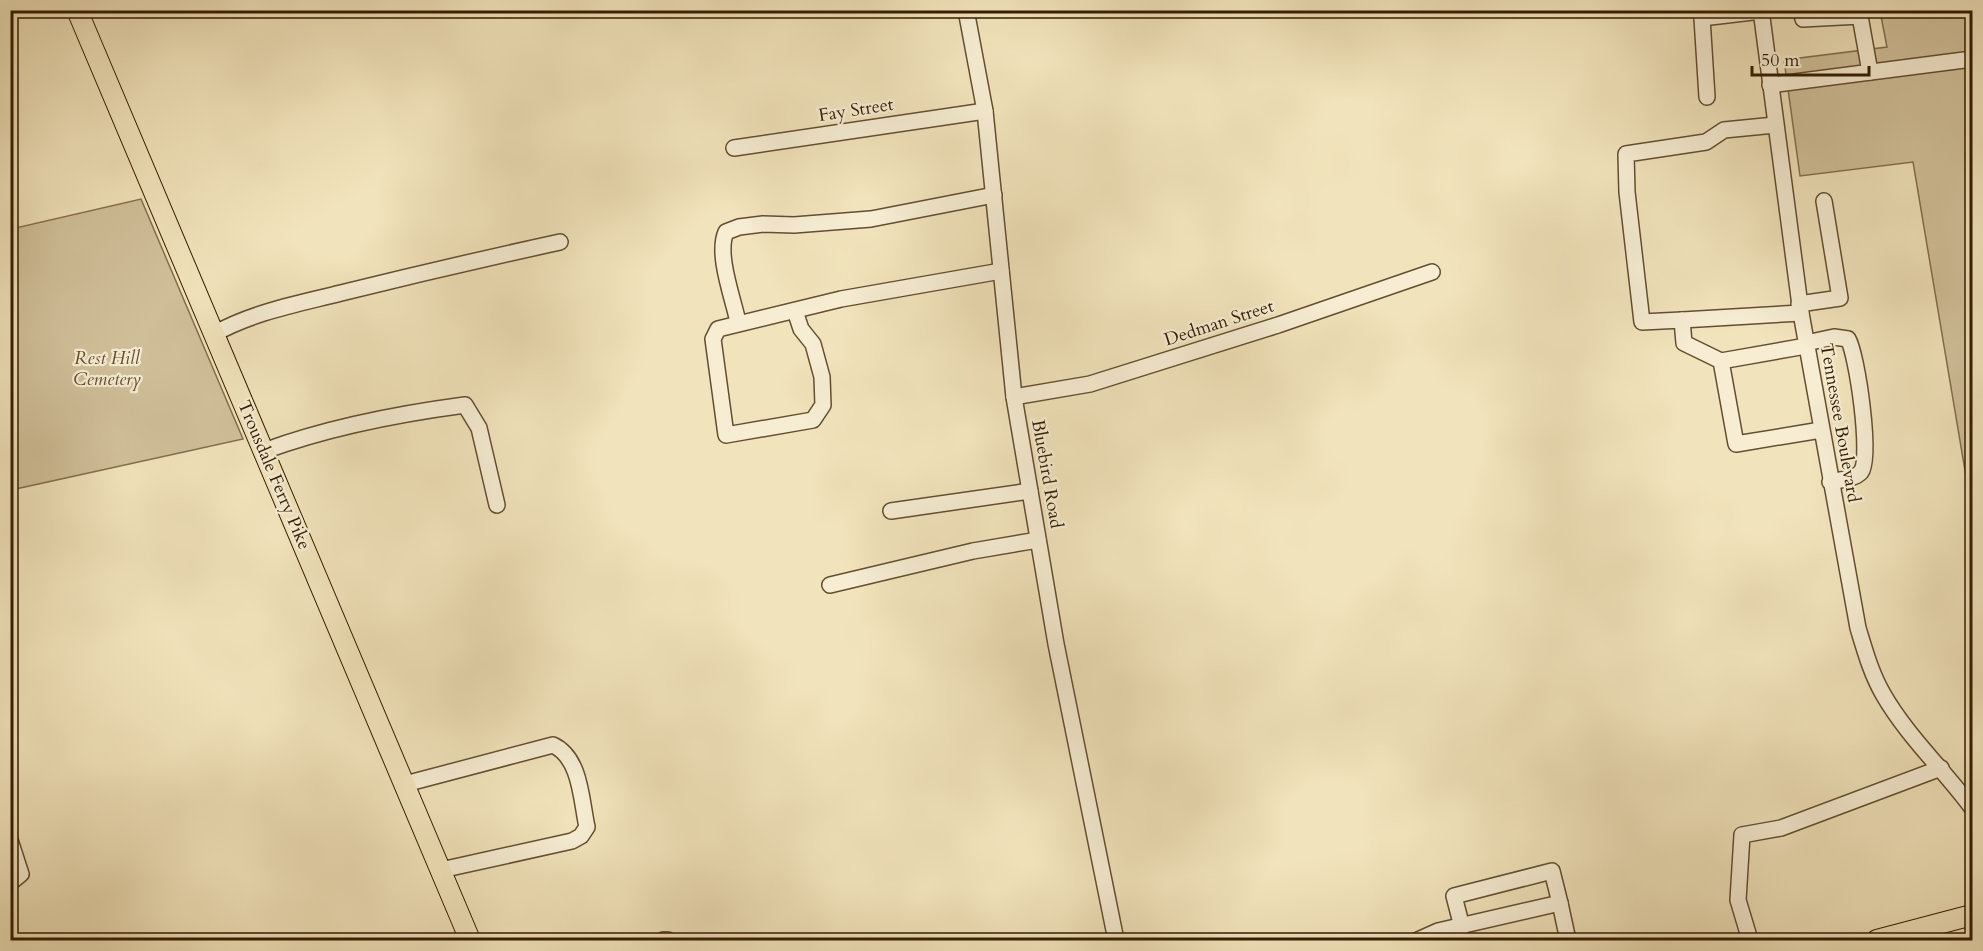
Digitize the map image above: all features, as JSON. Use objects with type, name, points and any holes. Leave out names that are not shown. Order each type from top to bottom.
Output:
[{"type":"main road","name":"Trousdale Ferry Pike","points":[[77,10],[470,940]]},
{"type":"main road","points":[[1876,940],[1972,915]]},
{"type":"street","name":"Bluebird Road","points":[[966,10],[985,111],[1014,397],[1056,644],[1116,940]]},
{"type":"street","points":[[1801,10],[1803,19],[1860,16],[1870,72]]},
{"type":"street","points":[[1707,97],[1701,14],[1761,11]]},
{"type":"street","name":"Tennessee Boulevard","points":[[1761,11],[1800,308],[1858,628],[1870,668],[1900,721],[1972,808]]},
{"type":"street","points":[[1770,86],[1972,59]]},
{"type":"street","name":"Fay Street","points":[[734,148],[985,111]]},
{"type":"street","points":[[1775,125],[1724,130],[1706,142],[1626,154],[1627,192],[1642,322],[1800,308],[1840,298],[1824,201]]},
{"type":"street","points":[[738,322],[723,251],[722,242],[726,232],[739,227],[763,224],[794,225],[871,219],[994,195]]},
{"type":"street","points":[[214,334],[232,324],[273,310],[446,267],[560,242]]},
{"type":"street","points":[[795,311],[801,329],[813,344],[822,377],[823,405],[813,420],[726,435],[713,339],[718,329],[738,322],[795,311],[840,299],[1001,271]]},
{"type":"street","name":"Dedman Street","points":[[1014,397],[1090,384],[1278,325],[1432,272]]},
{"type":"street","points":[[1682,320],[1684,343],[1721,361],[1806,345],[1834,337],[1848,339],[1865,432],[1864,466],[1856,476],[1830,482]]},
{"type":"street","points":[[1721,361],[1736,444],[1821,430]]},
{"type":"street","points":[[264,451],[302,437],[348,426],[465,405],[478,428],[497,505]]},
{"type":"street","points":[[891,511],[1030,491]]},
{"type":"street","points":[[830,585],[973,551],[1038,540]]},
{"type":"street","points":[[405,784],[553,745],[564,750],[573,763],[587,827],[581,837],[572,841],[441,870]]},
{"type":"street","points":[[1750,940],[1738,900],[1742,835],[1781,828],[1941,768]]},
{"type":"street","points":[[10,840],[21,874],[10,883]]},
{"type":"street","points":[[1462,927],[1454,896],[1552,871],[1568,940]]},
{"type":"street","points":[[1418,940],[1438,931],[1560,903]]},
{"type":"street","points":[[663,940],[668,940]]},
{"type":"green space","points":[[1880,11],[1972,11],[1972,512],[1913,162],[1800,176],[1784,60],[1887,47]]},
{"type":"green space","name":"Rest Hill Cemetery","points":[[141,199],[243,439],[11,490],[11,229]]}]
